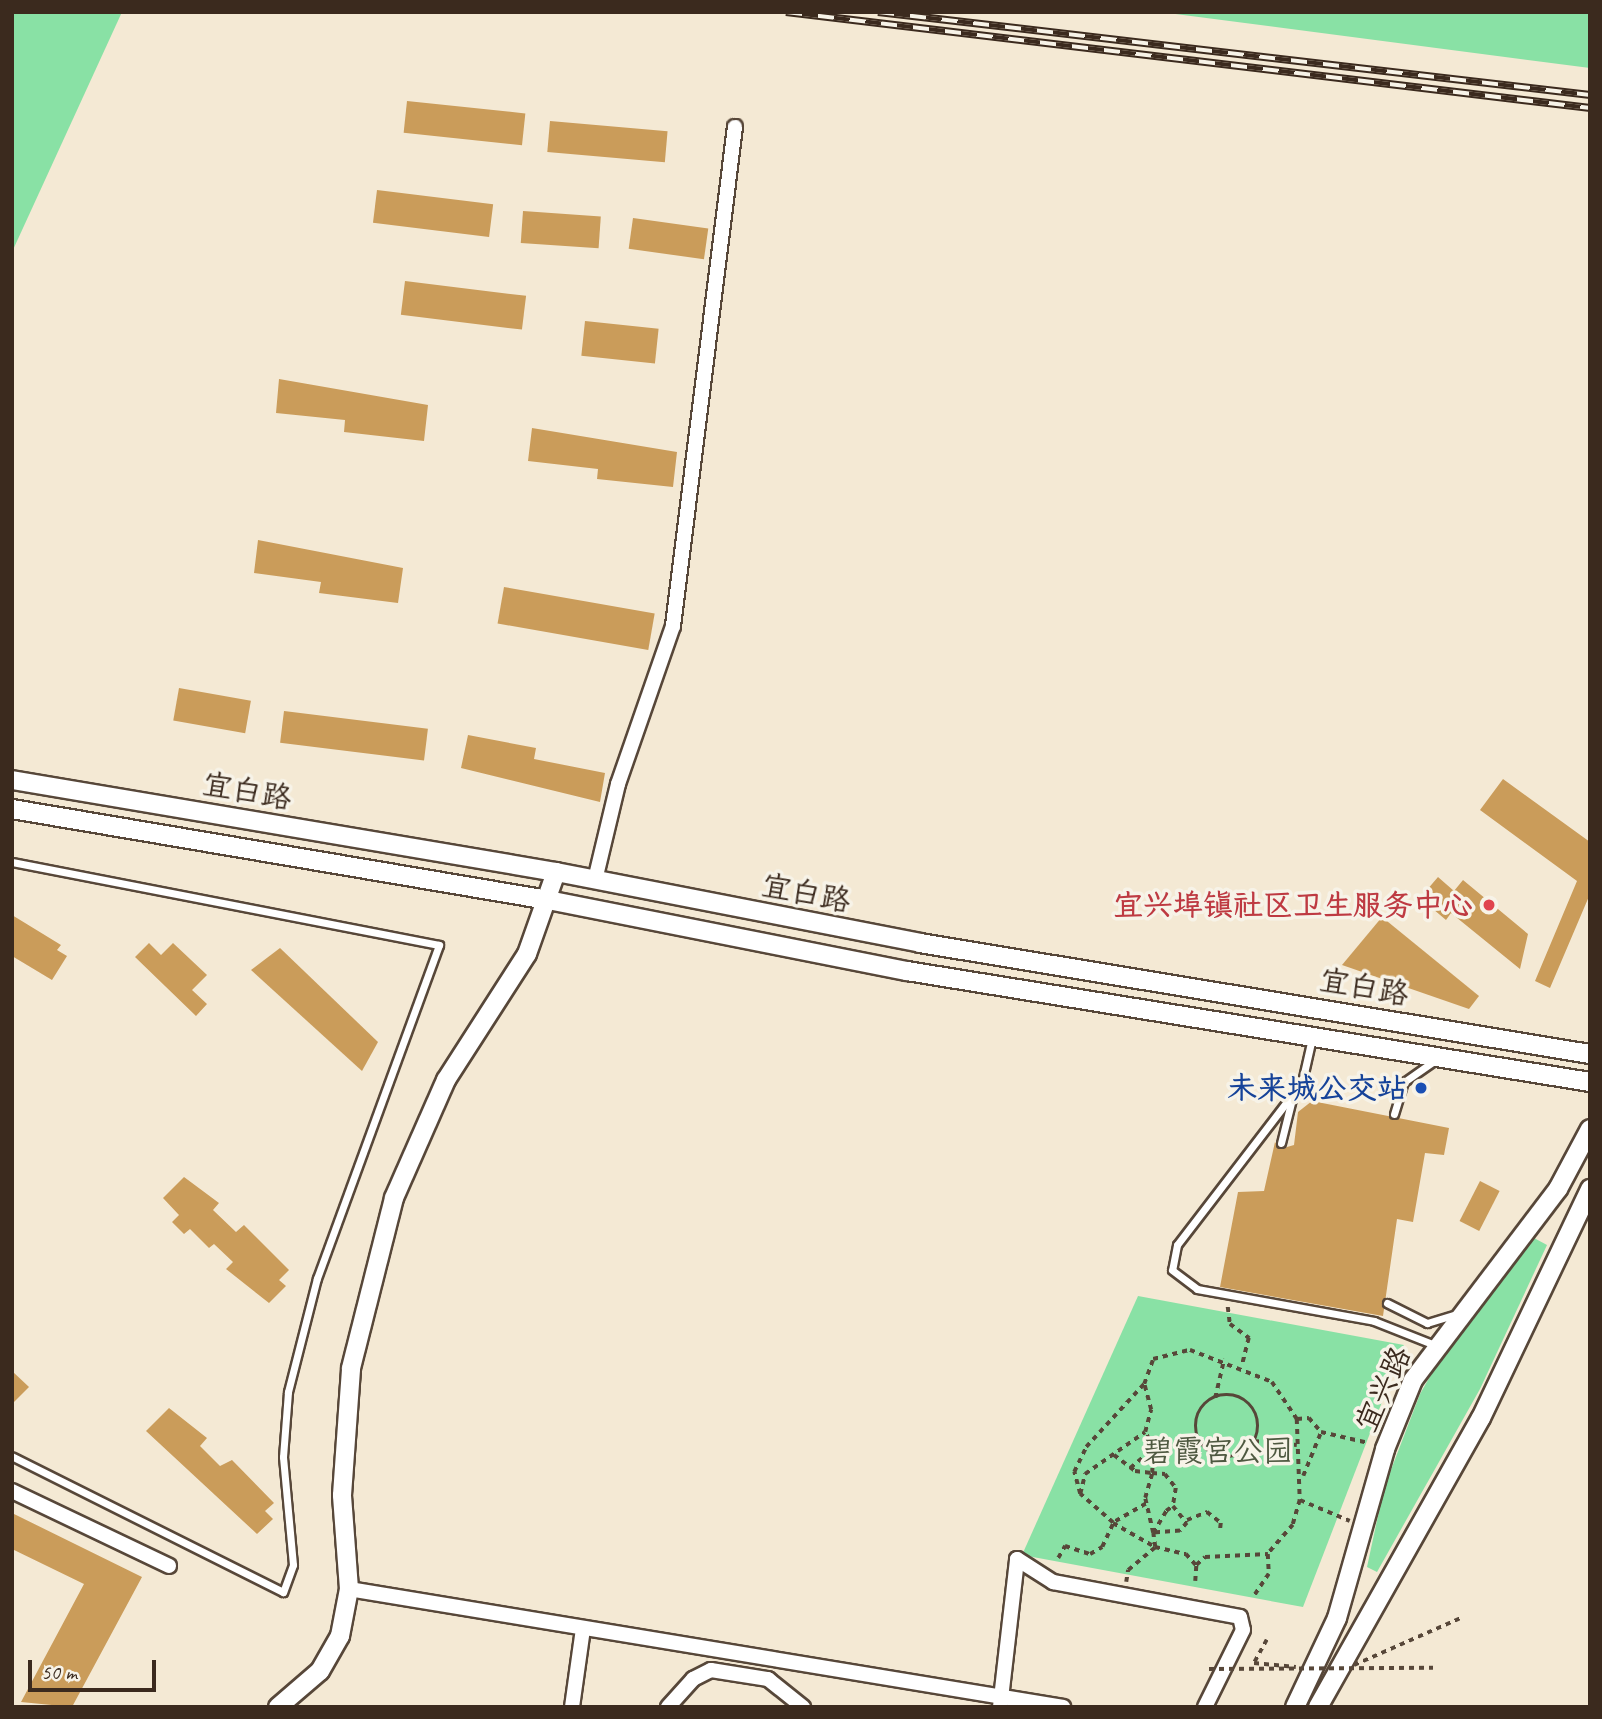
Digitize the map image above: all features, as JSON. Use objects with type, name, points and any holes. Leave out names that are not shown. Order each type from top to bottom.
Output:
[{"type":"street","points":[[594,880],[618,784],[673,626],[735,127]]},
{"type":"street","name":"宜白路","points":[[12,780],[556,872],[920,943],[1590,1054]]},
{"type":"street","points":[[12,809],[548,900],[907,971],[1313,1032],[1458,1056],[1590,1082]]},
{"type":"street","points":[[278,1707],[334,1655],[349,1589],[342,1495],[351,1368],[374,1259],[415,1141],[527,954],[556,872]]},
{"type":"street","name":"宜兴路","points":[[1295,1707],[1337,1618],[1385,1449],[1405,1395],[1434,1345],[1558,1189],[1590,1129]]},
{"type":"street","points":[[1318,1707],[1481,1419],[1590,1189]]},
{"type":"street","points":[[12,1491],[169,1566]]},
{"type":"street","points":[[1001,1701],[1017,1559],[1053,1582],[1124,1594],[1244,1622],[1205,1707]]},
{"type":"street","points":[[349,1589],[1001,1701],[1063,1707]]},
{"type":"street","points":[[572,1707],[583,1629]]},
{"type":"street","points":[[668,1707],[693,1679],[711,1670],[768,1679],[803,1707]]},
{"type":"lane","points":[[12,862],[439,945],[317,1278],[299,1348],[283,1457],[293,1565],[283,1591],[12,1456]]},
{"type":"lane","points":[[1281,1143],[1313,1032]]},
{"type":"lane","points":[[1394,1114],[1411,1074],[1458,1056]]},
{"type":"lane","points":[[1293,1095],[1220,1185],[1173,1256],[1172,1270],[1184,1285],[1230,1296],[1374,1321],[1434,1345]]},
{"type":"lane","points":[[1387,1303],[1427,1322],[1465,1307]]},
{"type":"path","points":[[1230,1296],[1226,1317],[1249,1338],[1242,1366]]},
{"type":"path","points":[[1080,1494],[1094,1462],[1114,1455],[1145,1432],[1151,1409],[1144,1384],[1147,1367],[1162,1352],[1190,1350],[1224,1359],[1272,1382],[1297,1419],[1302,1478],[1300,1500],[1293,1525],[1268,1554],[1269,1574],[1255,1595]]},
{"type":"path","points":[[1215,1398],[1236,1397],[1250,1406],[1258,1424],[1254,1441],[1236,1456],[1206,1449],[1196,1421],[1215,1398],[1224,1359]]},
{"type":"path","points":[[1144,1384],[1086,1447],[1074,1472],[1080,1494],[1113,1523],[1155,1547],[1186,1554],[1196,1565]]},
{"type":"path","points":[[1297,1419],[1310,1418],[1321,1433],[1385,1449]]},
{"type":"path","points":[[1145,1432],[1153,1449],[1146,1504],[1155,1547]]},
{"type":"path","points":[[1302,1478],[1321,1433]]},
{"type":"path","points":[[1254,1441],[1298,1445]]},
{"type":"path","points":[[1130,1468],[1153,1449]]},
{"type":"path","points":[[1114,1455],[1130,1468],[1165,1474],[1176,1488],[1173,1506],[1153,1533]]},
{"type":"path","points":[[1300,1500],[1362,1526]]},
{"type":"path","points":[[1058,1558],[1065,1546],[1097,1553],[1113,1523],[1146,1504]]},
{"type":"path","points":[[1173,1506],[1187,1520]]},
{"type":"path","points":[[1153,1533],[1180,1531],[1187,1520],[1207,1512],[1221,1522],[1220,1532]]},
{"type":"path","points":[[1124,1594],[1128,1570],[1155,1547]]},
{"type":"path","points":[[1195,1581],[1196,1565],[1205,1557],[1268,1554]]},
{"type":"path","points":[[1352,1666],[1463,1618]]},
{"type":"path","points":[[1267,1640],[1255,1663],[1299,1667]]},
{"type":"path","points":[[1209,1669],[1352,1666],[1433,1668]]},
{"type":"green space","points":[[12,12],[122,12],[12,252]]},
{"type":"green space","points":[[1160,12],[1590,12],[1590,68]]},
{"type":"green space","points":[[1534,1238],[1547,1245],[1480,1389],[1377,1572],[1367,1567],[1384,1488],[1420,1394],[1441,1357]]},
{"type":"green space","name":"碧霞宫公园","points":[[1138,1296],[1404,1345],[1303,1607],[1022,1555]]},
{"type":"building","points":[[407,101],[525,113],[522,145],[404,133]]},
{"type":"building","points":[[550,121],[668,131],[665,162],[547,152]]},
{"type":"building","points":[[377,190],[493,204],[489,237],[373,223]]},
{"type":"building","points":[[523,211],[601,216],[599,248],[521,243]]},
{"type":"building","points":[[633,218],[708,229],[704,259],[629,249]]},
{"type":"building","points":[[405,281],[526,296],[522,330],[401,315]]},
{"type":"building","points":[[585,321],[659,329],[655,364],[581,356]]},
{"type":"building","points":[[279,379],[428,405],[424,441],[344,432],[345,420],[276,413]]},
{"type":"building","points":[[532,428],[677,452],[673,487],[597,479],[598,469],[528,461]]},
{"type":"building","points":[[258,540],[403,568],[398,603],[319,593],[321,582],[254,573]]},
{"type":"building","points":[[504,587],[655,614],[648,650],[498,623]]},
{"type":"building","points":[[179,688],[251,701],[245,733],[173,720]]},
{"type":"building","points":[[284,711],[428,729],[424,760],[280,743]]},
{"type":"building","points":[[468,735],[536,748],[534,759],[605,773],[600,802],[461,768]]},
{"type":"building","points":[[1503,779],[1590,842],[1590,894],[1550,988],[1535,981],[1577,881],[1480,810]]},
{"type":"building","points":[[1438,877],[1454,891],[1463,880],[1528,934],[1520,969],[1451,913],[1446,920],[1420,898]]},
{"type":"building","points":[[12,915],[61,945],[57,950],[67,956],[52,980],[12,956]]},
{"type":"building","points":[[1382,917],[1479,996],[1469,1009],[1342,965]]},
{"type":"building","points":[[149,943],[161,955],[173,943],[207,975],[192,990],[207,1004],[196,1016],[135,957]]},
{"type":"building","points":[[280,948],[378,1042],[362,1071],[251,970]]},
{"type":"building","points":[[1312,1101],[1449,1128],[1444,1155],[1425,1153],[1413,1222],[1397,1219],[1383,1316],[1220,1287],[1238,1192],[1264,1191],[1275,1142],[1280,1149],[1294,1145],[1298,1112]]},
{"type":"building","points":[[184,1177],[219,1203],[213,1210],[236,1232],[244,1225],[289,1270],[279,1280],[286,1286],[269,1303],[226,1269],[233,1262],[214,1244],[209,1248],[190,1229],[184,1234],[172,1222],[179,1215],[163,1198]]},
{"type":"building","points":[[1480,1181],[1500,1191],[1479,1231],[1460,1221]]},
{"type":"building","points":[[12,1371],[29,1387],[12,1404]]},
{"type":"building","points":[[169,1408],[207,1438],[200,1446],[220,1466],[232,1460],[274,1503],[265,1511],[273,1519],[257,1534],[146,1431]]},
{"type":"building","points":[[12,1513],[142,1577],[72,1707],[21,1702],[84,1584],[12,1549]]},
{"type":"railway","points":[[786,12],[1590,108]]},
{"type":"railway","points":[[878,12],[1590,95]]},
{"type":"place","name":"宜兴埠镇社区卫生服务中心","points":[[1489,905]]},
{"type":"place","name":"未来城公交站","points":[[1421,1088]]}]
